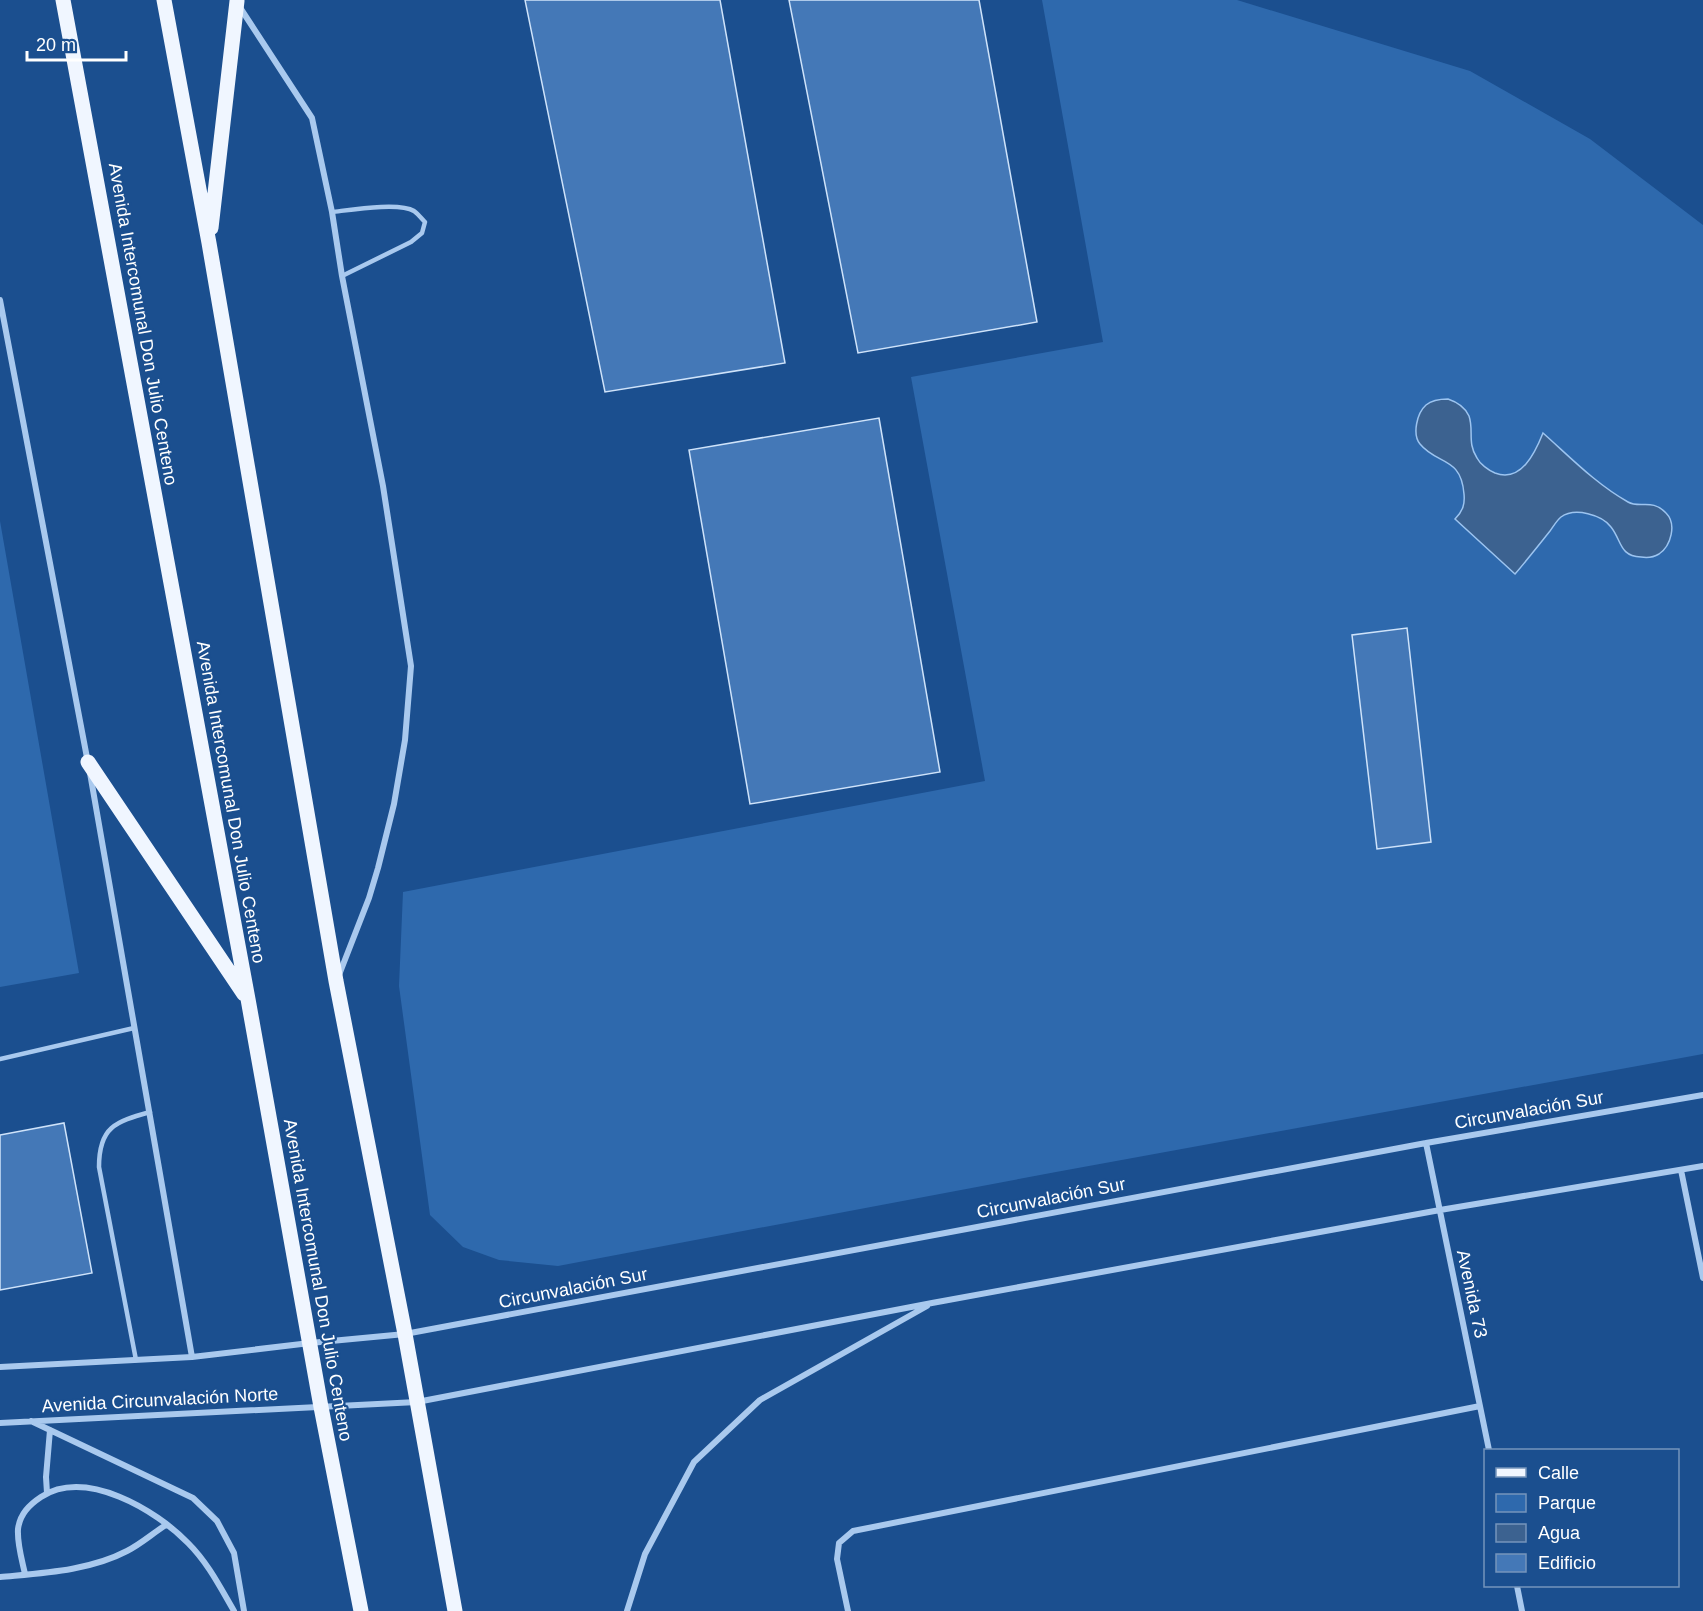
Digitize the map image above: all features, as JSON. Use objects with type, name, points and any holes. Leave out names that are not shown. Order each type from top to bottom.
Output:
[{"type":"main road","name":"Avenida Intercomunal Don Julio Centeno","points":[[63,0],[321,1407],[361,1611]]},
{"type":"main road","points":[[164,0],[209,243],[336,981],[405,1334],[455,1611]]},
{"type":"main road","points":[[209,243],[236,1]]},
{"type":"main road","points":[[88,762],[248,999]]},
{"type":"street","points":[[236,1],[312,118],[383,486],[411,666],[405,740],[386,836],[369,898],[336,981]]},
{"type":"street","points":[[0,300],[88,762],[192,1357]]},
{"type":"street","name":"Circunvalación Sur","points":[[310,1343],[405,1334],[1426,1143],[1703,1095]]},
{"type":"street","name":"Avenida 73","points":[[1426,1143],[1489,1449]]},
{"type":"street","points":[[417,1402],[932,1303],[1440,1210],[1703,1166]]},
{"type":"street","points":[[1681,1170],[1703,1278]]},
{"type":"street","points":[[627,1611],[645,1554],[694,1462],[760,1400],[932,1303]]},
{"type":"street","points":[[0,1367],[192,1357],[310,1343]]},
{"type":"street","name":"Avenida Circunvalación Norte","points":[[0,1423],[417,1402]]},
{"type":"street","points":[[848,1611],[837,1559],[839,1543],[853,1531],[1480,1406]]},
{"type":"street","points":[[30,1421],[193,1498],[218,1521],[234,1554],[244,1611]]},
{"type":"street","points":[[47,1493],[50,1430]]},
{"type":"street","points":[[25,1574],[19,1539],[22,1514],[32,1503],[47,1493],[68,1488],[91,1488],[116,1495],[166,1525],[187,1542],[208,1567],[234,1611]]},
{"type":"street","points":[[0,1576],[65,1570],[96,1563],[127,1551],[166,1525]]},
{"type":"street","points":[[1516,1587],[1522,1611]]},
{"type":"lane","points":[[332,213],[367,208],[414,210],[425,222],[422,233],[411,242],[342,276]]},
{"type":"lane","points":[[0,1059],[135,1028]]},
{"type":"lane","points":[[136,1360],[99,1167],[99,1149],[108,1132],[118,1121],[150,1112]]},
{"type":"green space","points":[[1042,0],[1237,0],[1470,71],[1590,139],[1703,225],[1703,1054],[558,1266],[499,1260],[463,1247],[430,1215],[399,986],[403,892],[985,781],[911,377],[1103,342]]},
{"type":"green space","points":[[0,521],[79,973],[0,987]]},
{"type":"water","points":[[1448,399],[1460,405],[1469,416],[1474,452],[1487,469],[1504,475],[1520,470],[1536,449],[1543,433],[1616,495],[1633,504],[1656,506],[1666,513],[1672,529],[1667,546],[1655,556],[1634,556],[1625,551],[1615,532],[1601,519],[1588,514],[1567,514],[1560,518],[1515,574],[1455,519],[1462,510],[1464,501],[1462,482],[1458,473],[1453,467],[1427,451],[1420,444],[1416,435],[1420,413],[1428,403]]},
{"type":"building","points":[[525,0],[720,0],[785,363],[605,392]]},
{"type":"building","points":[[789,0],[979,0],[1037,322],[858,353]]},
{"type":"building","points":[[879,418],[940,772],[750,804],[689,450]]},
{"type":"building","points":[[1407,628],[1431,842],[1377,849],[1352,635]]},
{"type":"building","points":[[64,1123],[92,1273],[0,1290],[0,1135]]}]
